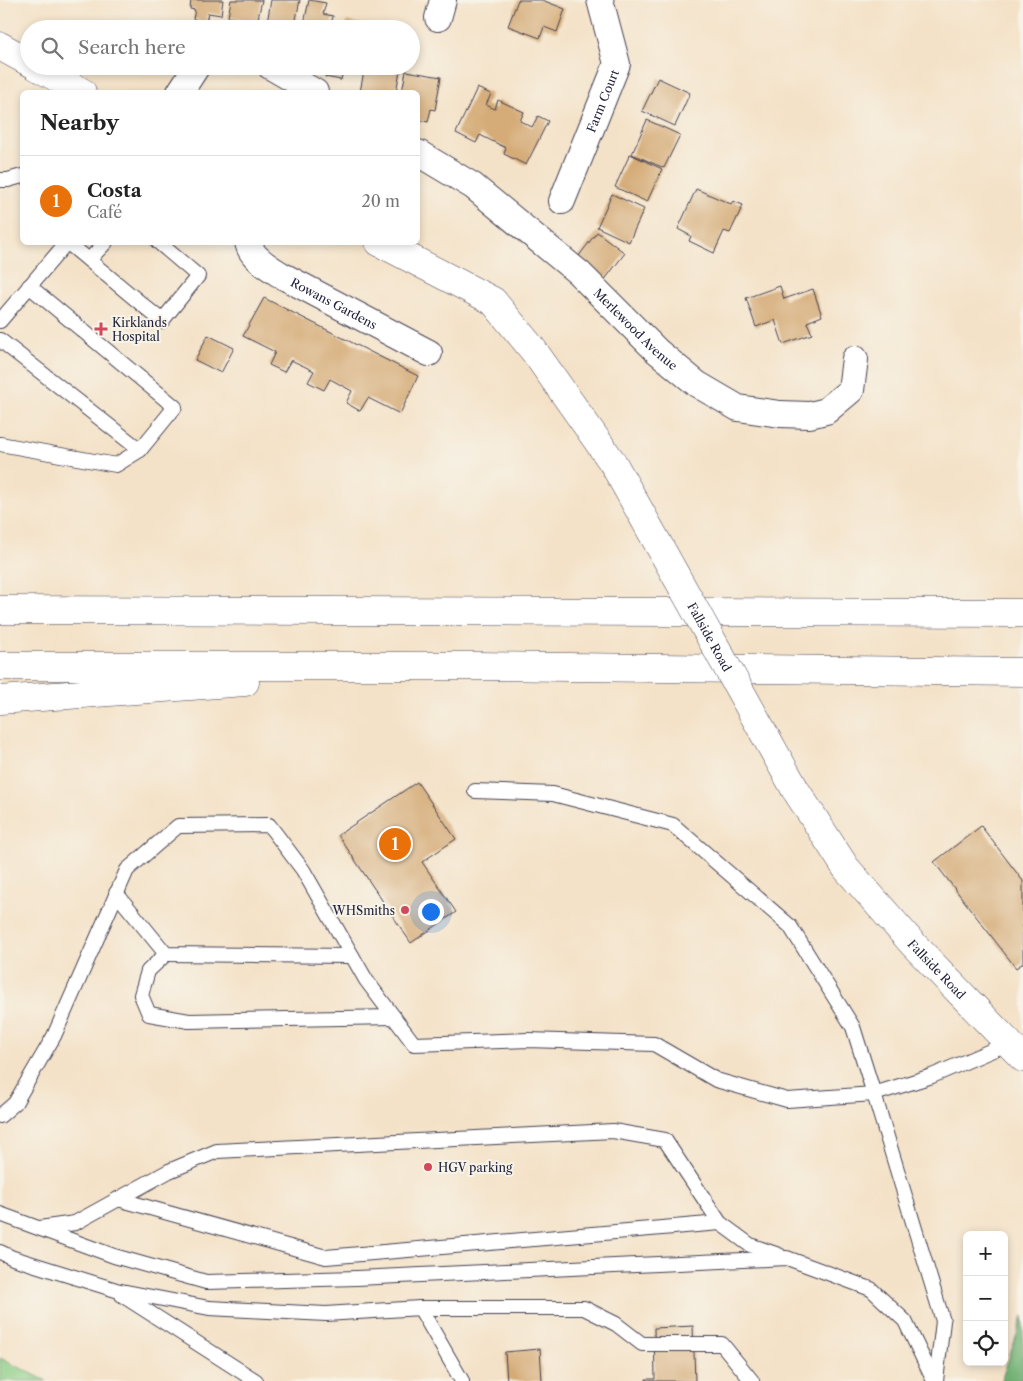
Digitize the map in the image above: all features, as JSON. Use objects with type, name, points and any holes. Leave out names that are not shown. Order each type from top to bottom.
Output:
[{"type":"main road","points":[[0,46],[20,57]]},
{"type":"main road","points":[[52,75],[78,90]]},
{"type":"main road","name":"Fallside Road","points":[[385,245],[492,301],[534,351],[612,463],[795,789],[846,868],[913,944],[1016,1051]]},
{"type":"main road","points":[[0,610],[1023,613]]},
{"type":"main road","points":[[0,666],[476,666],[1023,672]]},
{"type":"main road","points":[[0,700],[476,666]]},
{"type":"street","name":"Farm Court","points":[[562,201],[618,64],[600,0]]},
{"type":"street","points":[[181,90],[191,75]]},
{"type":"street","points":[[286,75],[312,90]]},
{"type":"street","name":"Merlewood Avenue","points":[[420,154],[473,186],[579,273],[657,351],[697,384],[738,408],[802,415],[826,411],[851,390],[855,359]]},
{"type":"street","name":"Rowans Gardens","points":[[248,245],[262,263],[281,275],[428,354]]},
{"type":"lane","points":[[0,180],[20,177]]},
{"type":"lane","points":[[0,321],[64,245]]},
{"type":"lane","points":[[71,245],[162,322],[198,276],[162,245]]},
{"type":"lane","points":[[90,260],[103,245]]},
{"type":"lane","points":[[0,444],[116,465],[140,450],[175,407],[29,286]]},
{"type":"lane","points":[[0,340],[140,450]]},
{"type":"lane","points":[[476,791],[552,794],[673,825],[790,926],[853,1027],[943,1321],[935,1381]]},
{"type":"lane","points":[[0,1116],[15,1103],[54,1036],[127,870],[178,826],[269,825],[303,870],[366,980],[414,1044],[528,1040],[654,1044],[716,1080],[787,1100],[874,1094],[1016,1051]]},
{"type":"lane","points":[[116,894],[166,954]]},
{"type":"lane","points":[[352,956],[166,954],[148,971],[140,995],[149,1014],[189,1021],[394,1017]]},
{"type":"lane","points":[[37,1228],[75,1223],[169,1171],[217,1151],[613,1131],[665,1140],[720,1223],[750,1245],[871,1289],[905,1321],[935,1381]]},
{"type":"lane","points":[[118,1199],[326,1257],[720,1223]]},
{"type":"lane","points":[[0,1214],[114,1256],[206,1282],[357,1278],[787,1258]]},
{"type":"lane","points":[[0,1252],[13,1258],[116,1290],[209,1308],[326,1314],[420,1308],[584,1308],[616,1324],[642,1344],[722,1344],[752,1381]]},
{"type":"lane","points":[[116,1290],[256,1381]]},
{"type":"lane","points":[[420,1308],[462,1381]]},
{"type":"green space","points":[[1023,1316],[1023,1381],[1001,1381],[1006,1366],[1008,1366],[1008,1360]]},
{"type":"green space","points":[[0,1358],[47,1381],[0,1381]]},
{"type":"building","points":[[191,0],[223,0],[221,15],[208,13],[206,20],[193,19],[195,10],[190,9]]},
{"type":"building","points":[[231,0],[262,0],[258,20],[242,20],[228,17]]},
{"type":"building","points":[[271,0],[300,0],[296,20],[268,20]]},
{"type":"building","points":[[309,0],[326,3],[323,14],[333,16],[332,20],[305,20]]},
{"type":"building","points":[[518,0],[542,0],[565,9],[557,32],[544,27],[540,38],[508,26]]},
{"type":"building","points":[[420,73],[441,77],[435,110],[431,109],[428,122],[420,120],[420,90],[402,90],[405,75],[420,75]]},
{"type":"building","points":[[325,75],[342,75],[341,80],[325,77]]},
{"type":"building","points":[[363,75],[399,75],[396,90],[360,90]]},
{"type":"building","points":[[658,78],[690,93],[675,126],[642,111]]},
{"type":"building","points":[[477,88],[491,94],[486,105],[495,109],[498,100],[524,112],[520,121],[532,127],[538,116],[548,121],[526,165],[504,154],[506,148],[480,135],[476,143],[456,133]]},
{"type":"building","points":[[647,120],[680,135],[664,168],[632,154]]},
{"type":"building","points":[[630,154],[662,169],[647,202],[615,187]]},
{"type":"building","points":[[696,189],[731,204],[733,201],[743,205],[730,233],[724,231],[714,253],[689,241],[691,236],[678,229]]},
{"type":"building","points":[[612,194],[644,209],[629,242],[597,227]]},
{"type":"building","points":[[597,232],[625,253],[603,282],[575,261]]},
{"type":"building","points":[[780,286],[784,299],[813,289],[822,316],[807,322],[812,334],[783,344],[775,320],[756,327],[746,298]]},
{"type":"building","points":[[264,298],[418,376],[400,414],[368,398],[360,411],[346,403],[352,391],[330,379],[324,390],[308,382],[314,371],[291,360],[284,372],[269,365],[275,352],[243,336]]},
{"type":"building","points":[[208,335],[234,348],[221,373],[195,360]]},
{"type":"building","points":[[417,782],[456,839],[422,862],[456,912],[411,943],[338,835]]},
{"type":"building","points":[[981,826],[1023,881],[1023,963],[1016,968],[934,862]]},
{"type":"building","points":[[693,1326],[695,1381],[646,1381],[646,1379],[655,1379],[654,1328]]},
{"type":"building","points":[[540,1349],[542,1381],[507,1381],[505,1352]]},
{"type":"place","name":"Kirklands Hospital","points":[[101,329]]},
{"type":"place","name":"Costa","points":[[395,844]]},
{"type":"place","name":"WHSmiths","points":[[405,910]]},
{"type":"place","name":"HGV parking","points":[[428,1167]]}]
